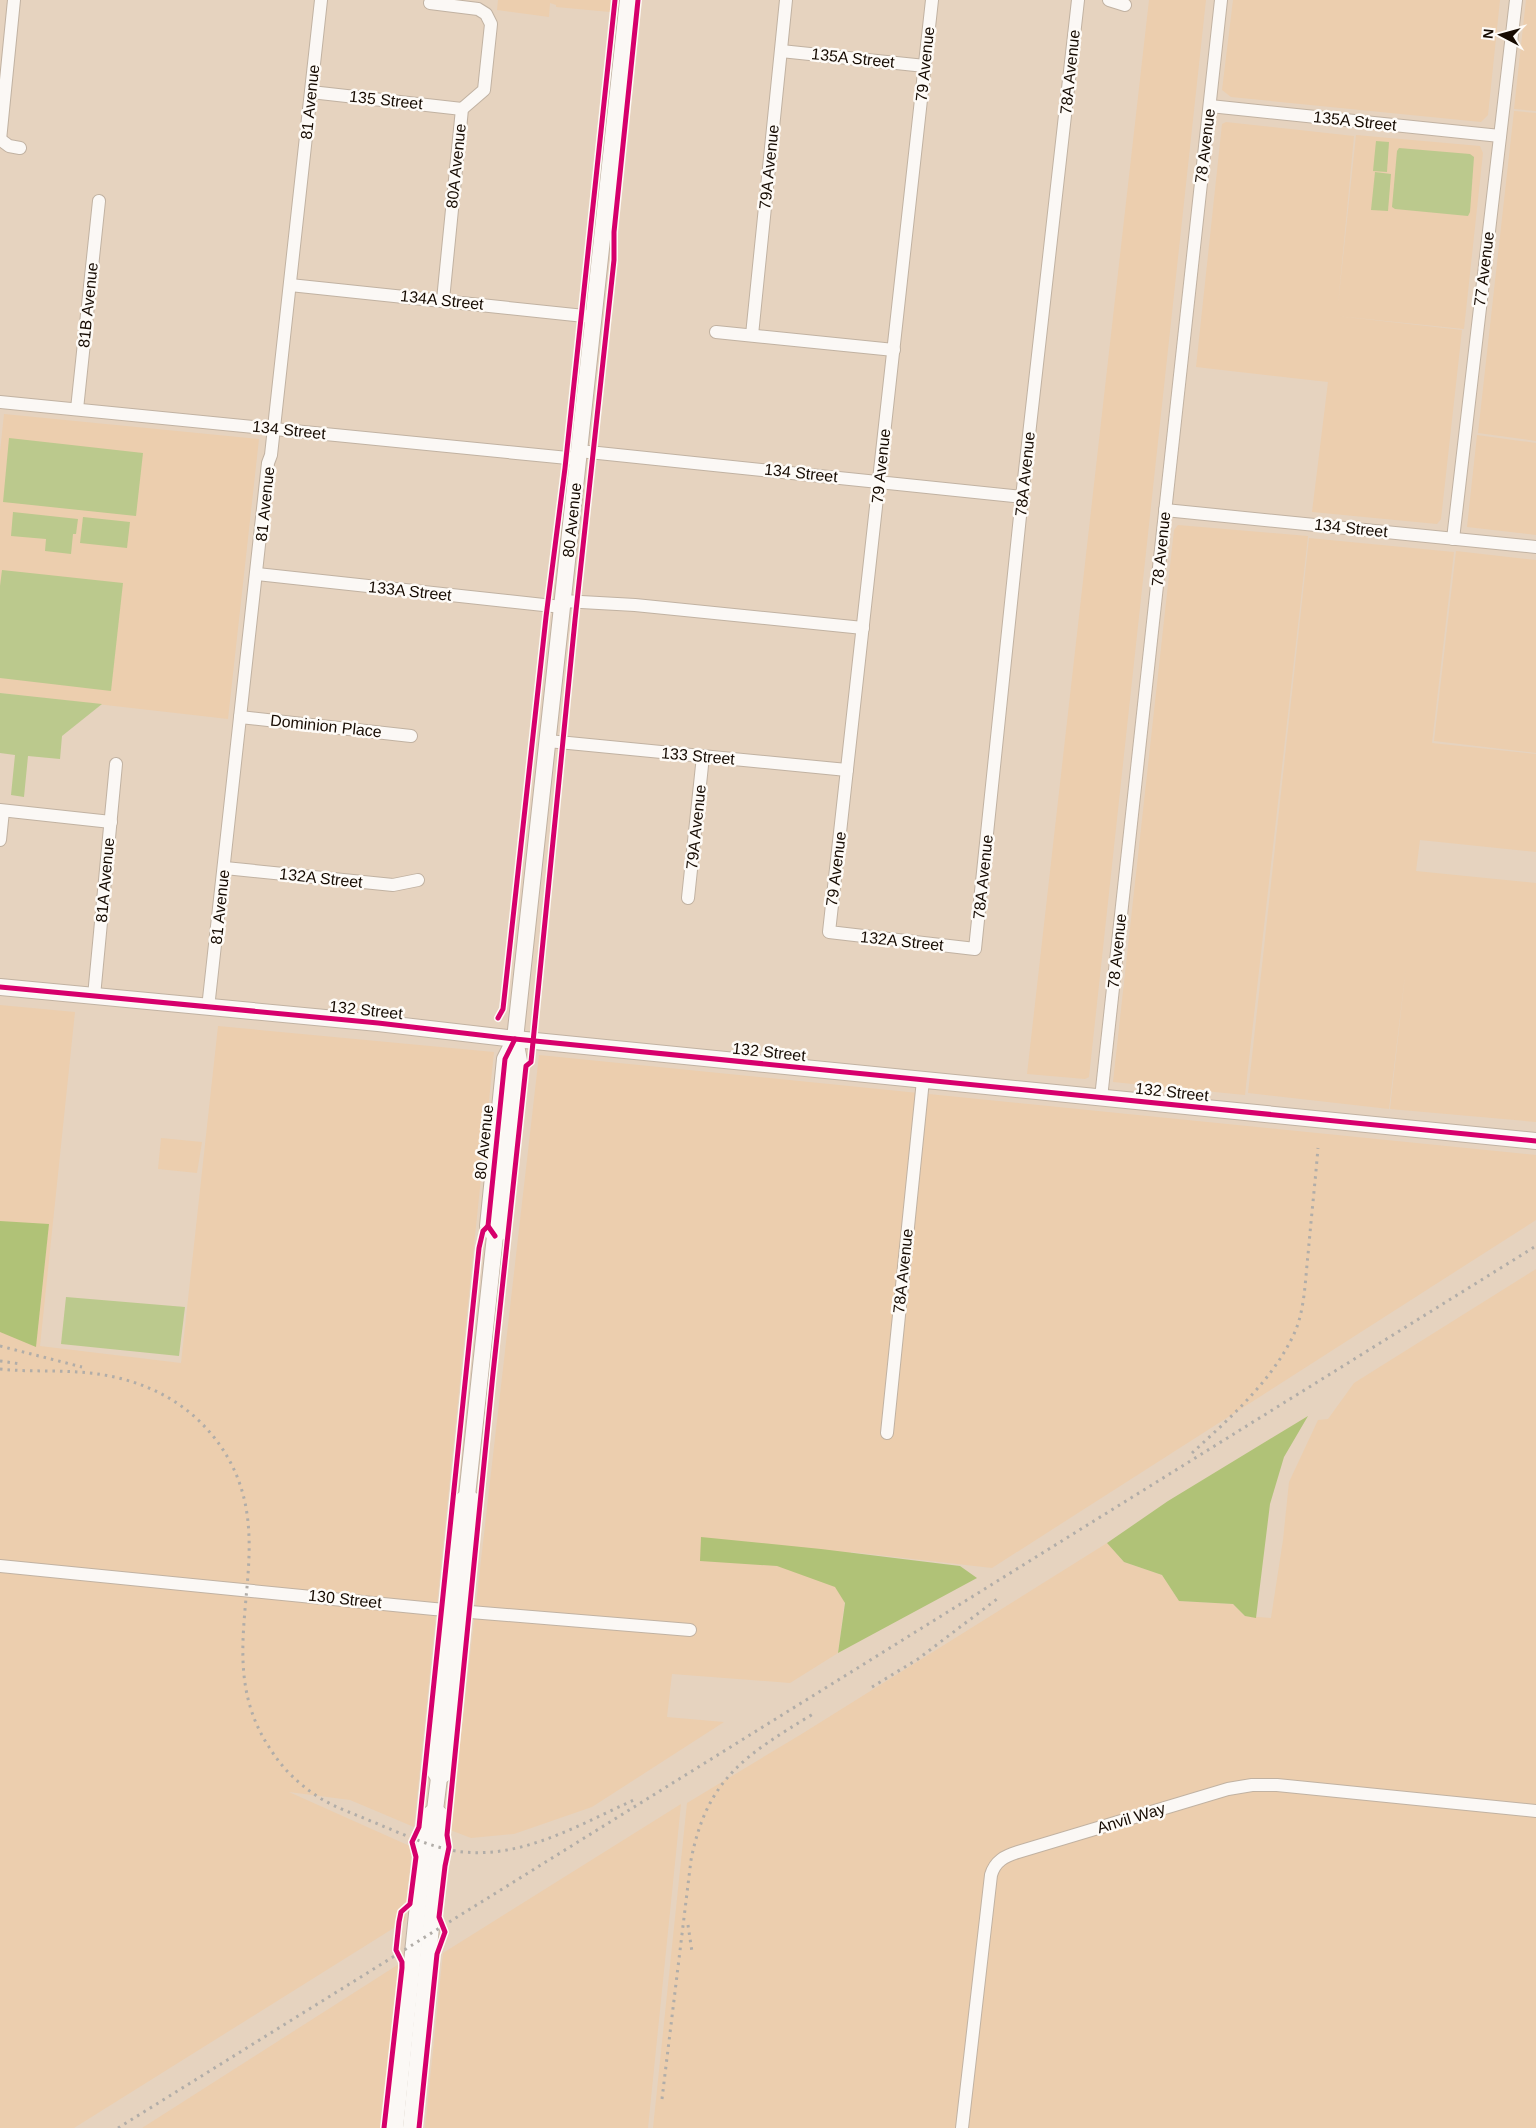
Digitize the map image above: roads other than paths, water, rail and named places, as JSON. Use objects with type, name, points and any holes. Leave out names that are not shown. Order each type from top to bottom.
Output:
[{"type":"main road","name":"80 Avenue","points":[[395,2128],[427,1817],[435,1810],[439,1778],[433,1768],[455,1610],[459,1504],[468,1496],[495,1236],[488,1226],[505,1059],[515,1039],[628,0]]},
{"type":"main road","name":"132 Street","points":[[0,987],[378,1023],[515,1039],[1536,1141]]},
{"type":"main road","name":"80 Avenue","points":[[411,2128],[442,1817],[435,1810]]},
{"type":"main road","points":[[406,2019],[413,2026],[412,2052],[418,2055]]},
{"type":"street","points":[[14,0],[0,140],[9,146],[20,148]]},
{"type":"street","name":"81 Avenue","points":[[208,1008],[321,0]]},
{"type":"street","name":"79A Avenue","points":[[752,335],[786,0]]},
{"type":"street","name":"79 Avenue","points":[[828,932],[880,482],[932,0]]},
{"type":"street","name":"78A Avenue","points":[[975,949],[1022,497],[1078,0]]},
{"type":"street","points":[[1109,0],[1126,5]]},
{"type":"street","name":"78 Avenue","points":[[1101,1098],[1221,0]]},
{"type":"street","name":"77 Avenue","points":[[1453,539],[1516,0]]},
{"type":"street","name":"80A Avenue","points":[[430,3],[478,9],[486,14],[491,24],[484,90],[462,109],[443,300]]},
{"type":"street","name":"135A Street","points":[[781,51],[925,66]]},
{"type":"street","name":"135 Street","points":[[311,92],[462,109]]},
{"type":"street","name":"135A Street","points":[[1210,106],[1500,136]]},
{"type":"street","name":"81B Avenue","points":[[77,409],[99,201]]},
{"type":"street","name":"134A Street","points":[[290,284],[594,316]]},
{"type":"street","points":[[716,332],[894,350]]},
{"type":"street","name":"134 Street","points":[[0,402],[273,429],[880,482],[1022,497]]},
{"type":"street","name":"134 Street","points":[[1165,510],[1536,547]]},
{"type":"street","name":"133A Street","points":[[257,574],[562,604],[635,605],[863,628]]},
{"type":"street","name":"Dominion Place","points":[[240,716],[411,736]]},
{"type":"street","name":"133 Street","points":[[548,741],[847,770]]},
{"type":"street","name":"79A Avenue","points":[[688,898],[703,756]]},
{"type":"street","name":"81A Avenue","points":[[94,996],[116,764]]},
{"type":"street","points":[[0,840],[2,811],[111,822]]},
{"type":"street","name":"132A Street","points":[[225,868],[393,885],[418,880]]},
{"type":"street","name":"132A Street","points":[[828,932],[975,949]]},
{"type":"street","name":"78A Avenue","points":[[887,1433],[923,1080]]},
{"type":"street","name":"130 Street","points":[[0,1566],[455,1610],[690,1630]]},
{"type":"street","name":"Anvil Way","points":[[962,2128],[991,1875],[995,1865],[1002,1858],[1228,1789],[1252,1785],[1536,1811]]},
{"type":"railway","points":[[1192,1453],[1262,1383],[1285,1351],[1298,1325],[1304,1295],[1318,1148]]},
{"type":"railway","points":[[118,2128],[1536,1246]]},
{"type":"railway","points":[[0,1346],[82,1367]]},
{"type":"railway","points":[[0,1361],[21,1364]]},
{"type":"railway","points":[[0,1369],[68,1371],[116,1377],[134,1382],[169,1398],[200,1421],[213,1436],[236,1474],[247,1513],[249,1552],[243,1631],[244,1670],[251,1709],[274,1755],[285,1769],[312,1793],[339,1808],[420,1841],[450,1850],[474,1853],[522,1847],[545,1840],[634,1800]]},
{"type":"railway","points":[[872,1687],[918,1659],[997,1599]]},
{"type":"railway","points":[[662,2099],[691,1860],[698,1832],[707,1808],[719,1789],[749,1757],[813,1714]]},
{"type":"railway","points":[[688,1925],[692,1952]]}]
